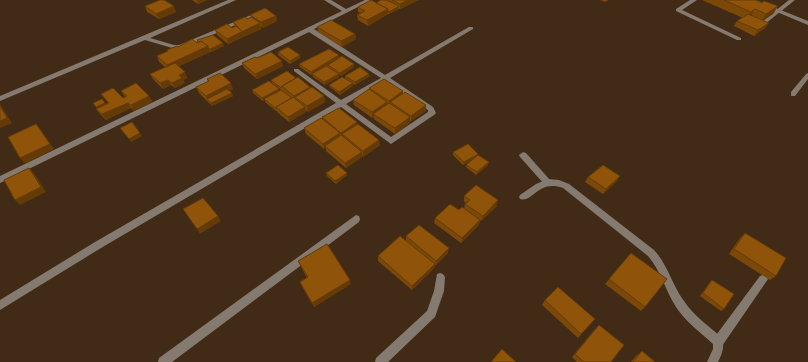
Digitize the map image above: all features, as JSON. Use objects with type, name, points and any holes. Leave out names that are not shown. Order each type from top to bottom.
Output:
[{"type":"street","points":[[0,99],[233,0]]},
{"type":"street","points":[[327,0],[346,11]]},
{"type":"street","points":[[0,180],[369,0]]},
{"type":"street","points":[[694,0],[678,10],[739,39]]},
{"type":"street","points":[[751,0],[808,23]]},
{"type":"street","points":[[763,23],[792,0]]},
{"type":"street","points":[[145,38],[174,47],[180,47],[253,16]]},
{"type":"street","points":[[0,305],[98,245],[384,77],[471,28]]},
{"type":"street","points":[[296,70],[391,141],[432,112],[431,109],[384,77],[308,29]]},
{"type":"street","points":[[793,94],[808,75]]},
{"type":"street","points":[[523,156],[547,182]]},
{"type":"street","points":[[523,198],[547,182],[556,182],[566,186],[657,258],[680,304],[686,312],[718,342]]},
{"type":"street","points":[[163,362],[356,220]]},
{"type":"street","points":[[380,362],[431,314],[439,291],[440,277]]},
{"type":"street","points":[[712,362],[718,350],[718,342],[763,278]]},
{"type":"building","points":[[160,0],[164,0],[174,6],[156,14],[145,6]]},
{"type":"building","points":[[371,0],[388,9],[367,20],[357,15],[365,11],[358,7]]},
{"type":"building","points":[[381,0],[386,0],[399,6],[389,12],[388,9],[376,3]]},
{"type":"building","points":[[392,0],[408,0],[400,4]]},
{"type":"building","points":[[724,0],[755,0],[761,3],[764,1],[778,6],[766,14],[755,9],[751,12]]},
{"type":"building","points":[[265,8],[276,16],[261,22],[250,15]]},
{"type":"building","points":[[748,14],[769,23],[758,30],[737,21]]},
{"type":"building","points":[[245,17],[248,19],[251,17],[260,23],[227,39],[215,30],[227,24],[232,28],[236,26],[242,31],[233,22]]},
{"type":"building","points":[[331,20],[355,34],[341,41],[317,27]]},
{"type":"building","points":[[213,35],[223,43],[210,49],[201,41],[199,42],[197,40]]},
{"type":"building","points":[[192,39],[197,43],[201,41],[208,46],[167,65],[157,56],[168,51],[167,50],[177,46],[178,47]]},
{"type":"building","points":[[288,47],[300,55],[290,61],[278,52]]},
{"type":"building","points":[[329,49],[339,55],[311,72],[299,64]]},
{"type":"building","points":[[271,52],[282,61],[255,74],[242,63],[255,57],[257,58]]},
{"type":"building","points":[[342,56],[354,64],[340,73],[328,65]]},
{"type":"building","points":[[175,63],[185,72],[179,75],[182,78],[172,83],[168,80],[160,83],[150,74]]},
{"type":"building","points":[[326,66],[339,74],[324,82],[312,74]]},
{"type":"building","points":[[360,67],[369,74],[355,82],[345,76]]},
{"type":"building","points":[[287,71],[296,78],[281,88],[271,80]]},
{"type":"building","points":[[220,73],[231,83],[206,96],[196,87],[209,81],[207,79]]},
{"type":"building","points":[[298,77],[310,87],[294,96],[282,86]]},
{"type":"building","points":[[342,77],[353,83],[339,92],[329,85]]},
{"type":"building","points":[[384,79],[403,91],[389,101],[369,88]]},
{"type":"building","points":[[269,81],[279,89],[262,98],[252,90]]},
{"type":"building","points":[[136,83],[149,96],[131,105],[128,103],[102,114],[96,109],[109,103],[101,94],[113,88],[123,98],[127,96],[121,91]]},
{"type":"building","points":[[312,87],[324,96],[307,106],[295,97]]},
{"type":"building","points":[[227,89],[232,93],[211,103],[207,99]]},
{"type":"building","points":[[369,89],[387,102],[372,112],[353,100]]},
{"type":"building","points":[[281,90],[292,98],[276,107],[277,108],[264,99]]},
{"type":"building","points":[[405,92],[426,105],[411,116],[390,102]]},
{"type":"building","points":[[293,97],[305,107],[288,117],[276,107]]},
{"type":"building","points":[[102,99],[105,103],[96,107],[93,103]]},
{"type":"building","points":[[389,103],[410,117],[395,128],[373,114]]},
{"type":"building","points":[[0,106],[7,118],[0,121]]},
{"type":"building","points":[[339,108],[357,122],[341,133],[322,117]]},
{"type":"building","points":[[321,118],[340,133],[323,144],[304,128]]},
{"type":"building","points":[[132,122],[140,133],[129,139],[120,128]]},
{"type":"building","points":[[36,124],[50,144],[20,158],[8,137]]},
{"type":"building","points":[[358,124],[379,140],[363,151],[342,134]]},
{"type":"building","points":[[341,135],[362,152],[345,163],[325,146]]},
{"type":"building","points":[[468,144],[478,154],[464,162],[453,152]]},
{"type":"building","points":[[478,155],[489,162],[477,172],[466,165]]},
{"type":"building","points":[[338,165],[347,173],[335,181],[326,173]]},
{"type":"building","points":[[603,165],[620,176],[606,189],[588,177]]},
{"type":"building","points":[[29,168],[41,187],[15,200],[4,180]]},
{"type":"building","points":[[476,185],[498,200],[483,216],[465,204],[470,200],[464,196]]},
{"type":"building","points":[[203,198],[218,216],[197,229],[183,209]]},
{"type":"building","points":[[450,204],[459,210],[462,207],[480,220],[462,238],[435,218]]},
{"type":"building","points":[[419,225],[449,248],[436,261],[406,236]]},
{"type":"building","points":[[745,233],[786,258],[776,276],[734,249]]},
{"type":"building","points":[[400,236],[435,264],[412,286],[378,256]]},
{"type":"building","points":[[327,244],[350,280],[312,303],[300,282],[308,277],[298,261]]},
{"type":"building","points":[[631,253],[667,279],[645,307],[609,279]]},
{"type":"building","points":[[712,280],[734,294],[724,309],[703,293]]},
{"type":"building","points":[[558,287],[595,319],[581,334],[545,300]]},
{"type":"building","points":[[599,325],[624,345],[611,362],[584,362],[575,354]]},
{"type":"building","points":[[502,349],[516,362],[491,362]]},
{"type":"building","points":[[642,351],[655,362],[633,362]]}]
